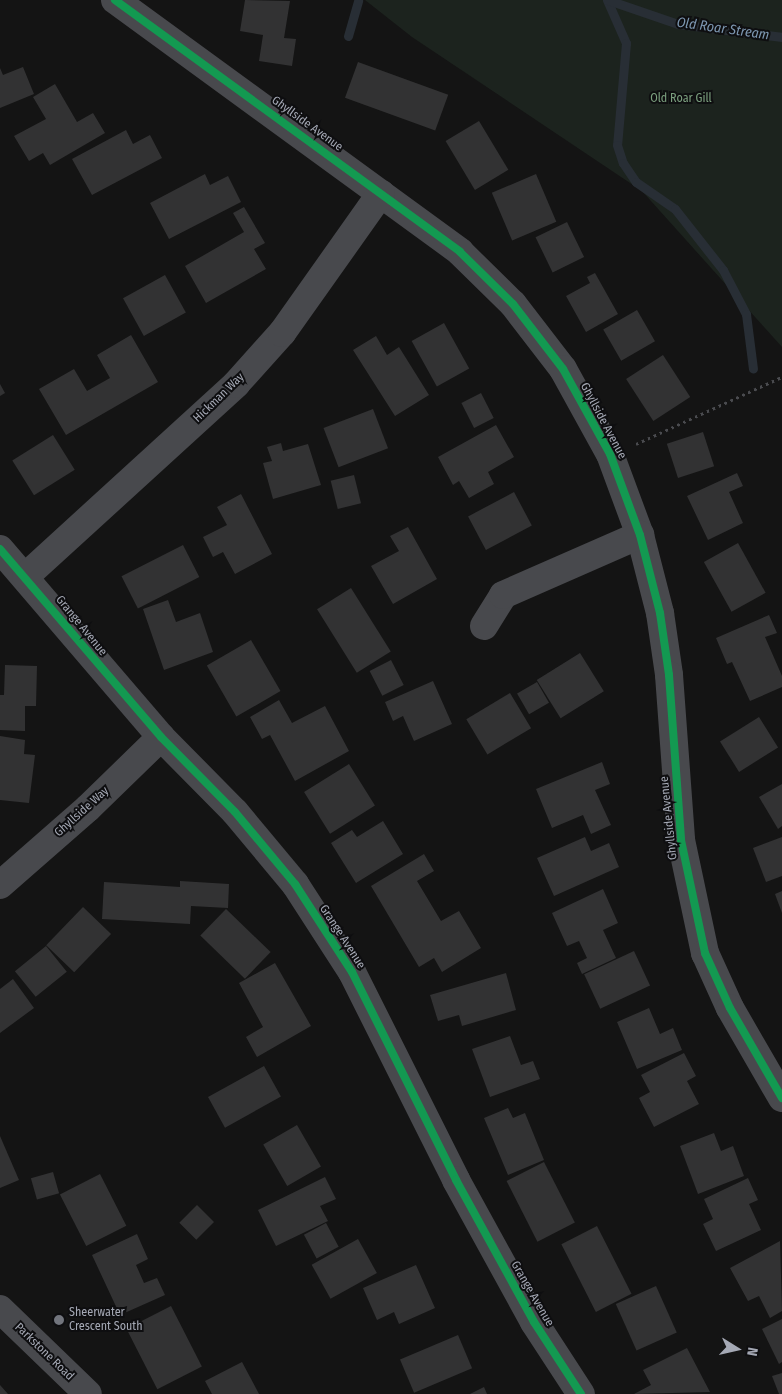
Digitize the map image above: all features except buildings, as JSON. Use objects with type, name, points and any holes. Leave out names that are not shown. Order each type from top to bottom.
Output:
[{"type":"street","name":"Ghyllside Avenue","points":[[115,0],[381,192],[460,252],[513,304],[563,369],[610,454],[640,535],[660,613],[669,674],[681,840],[704,953],[730,1008],[782,1098]]},
{"type":"street","name":"Hickman Way","points":[[26,576],[236,384],[282,333],[381,192]]},
{"type":"street","points":[[484,626],[503,595],[640,535]]},
{"type":"street","name":"Grange Avenue","points":[[0,549],[26,576],[161,737],[235,812],[295,884],[352,972],[456,1180],[534,1322],[581,1394]]},
{"type":"street","name":"Ghyllside Way","points":[[0,885],[88,808],[161,737]]},
{"type":"street","name":"Parkstone Road","points":[[0,1309],[88,1394]]},
{"type":"path","points":[[610,454],[782,377]]},
{"type":"green space","name":"Old Roar Gill","points":[[365,0],[782,0],[782,347],[642,191],[412,37]]},
{"type":"waterway","points":[[348,36],[358,0]]},
{"type":"waterway","points":[[607,0],[626,43],[617,145],[623,163],[636,182],[675,209],[723,270],[746,314],[753,369]]},
{"type":"waterway","name":"Old Roar Stream","points":[[608,0],[678,24],[782,37]]},
{"type":"cycle path","points":[[115,0],[460,252],[513,304],[563,369],[610,454],[640,535],[660,613],[669,675],[681,840],[705,953],[730,1008],[782,1098]]},
{"type":"cycle path","points":[[0,549],[161,737],[235,812],[295,884],[352,972],[456,1180],[534,1322],[581,1394]]},
{"type":"place","name":"Sheerwater Crescent South","points":[[59,1320]]}]
